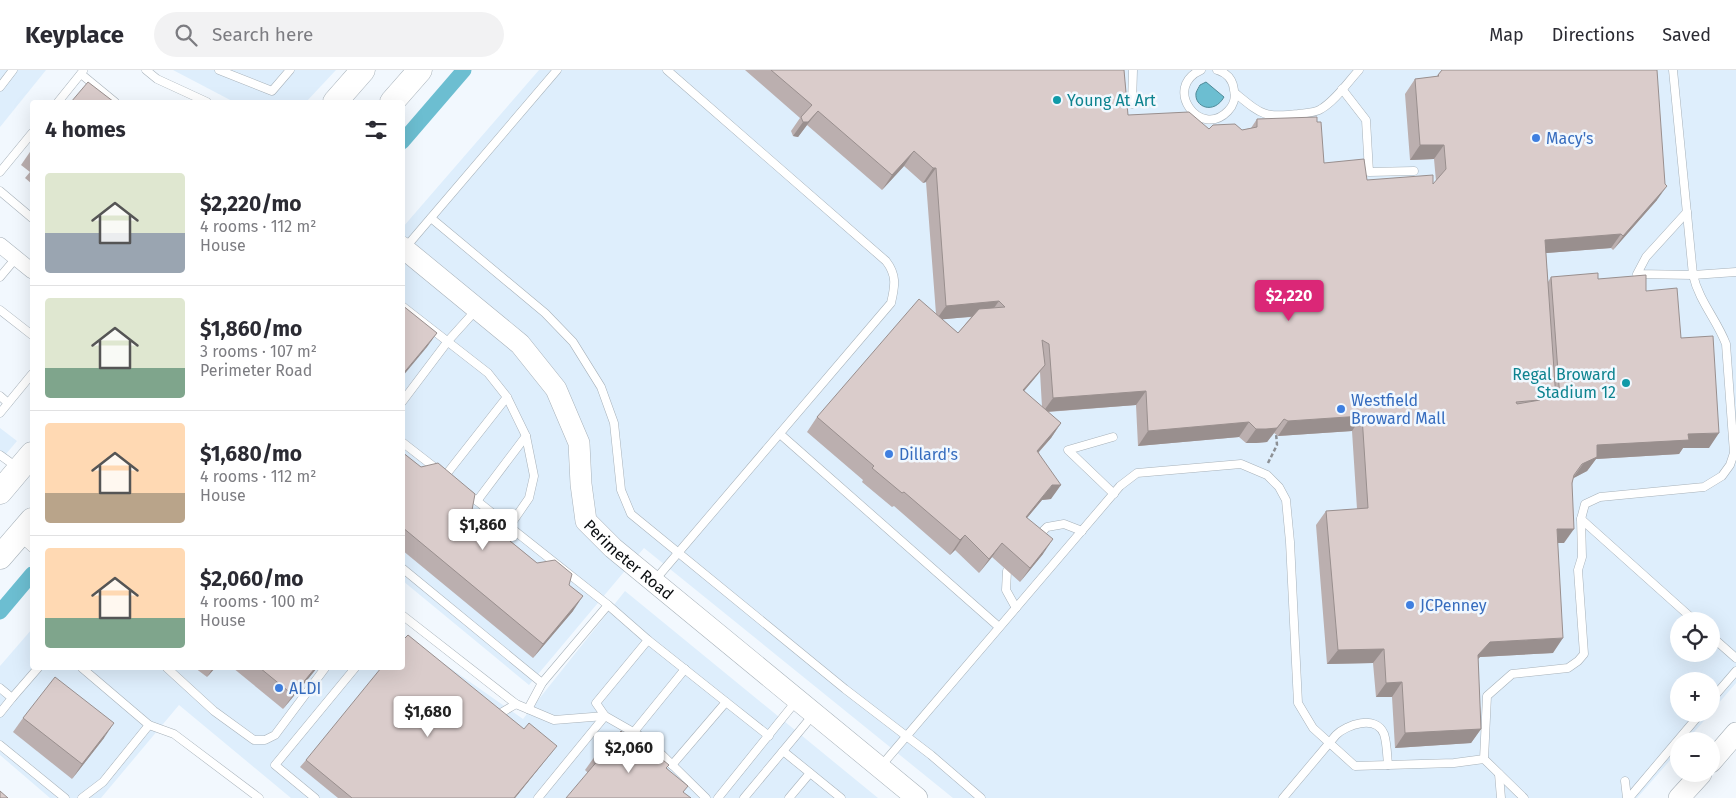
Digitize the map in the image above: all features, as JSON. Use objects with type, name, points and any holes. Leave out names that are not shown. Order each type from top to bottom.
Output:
[{"type":"main road","points":[[337,100],[363,70]]},
{"type":"main road","points":[[394,100],[420,70]]},
{"type":"main road","points":[[0,492],[26,462]]},
{"type":"main road","points":[[0,557],[28,535]]},
{"type":"street","points":[[0,245],[30,269]]},
{"type":"street","name":"Perimeter Road","points":[[405,249],[520,344],[556,389],[579,442],[581,484],[586,522],[612,548],[917,798]]},
{"type":"street","points":[[1720,752],[1736,734]]},
{"type":"street","points":[[1679,798],[1694,782]]},
{"type":"lane","points":[[0,87],[13,70]]},
{"type":"lane","points":[[146,70],[156,79],[203,100]]},
{"type":"lane","points":[[219,70],[238,73],[272,91],[290,70]]},
{"type":"lane","points":[[405,247],[557,70]]},
{"type":"lane","points":[[654,581],[891,303],[895,288],[893,270],[886,261],[668,70]]},
{"type":"lane","points":[[1132,104],[1133,70]]},
{"type":"lane","points":[[1198,71],[1191,76],[1184,91],[1185,100],[1194,114],[1201,118],[1209,119],[1224,115],[1234,101],[1235,93],[1229,77],[1217,70]]},
{"type":"lane","points":[[1235,93],[1251,107],[1266,115],[1276,116],[1319,111],[1329,103],[1359,70]]},
{"type":"lane","points":[[1484,760],[1487,696],[1512,674],[1568,668],[1584,654],[1578,570],[1582,556],[1581,518],[1585,504],[1600,497],[1704,487],[1722,476],[1730,465],[1734,454],[1726,344],[1722,332],[1696,290],[1693,276],[1673,70]]},
{"type":"lane","points":[[60,100],[83,72],[113,100]]},
{"type":"lane","points":[[1342,89],[1366,120],[1369,172],[1414,171]]},
{"type":"lane","points":[[0,172],[30,135]]},
{"type":"lane","points":[[0,191],[30,216]]},
{"type":"lane","points":[[1687,212],[1646,257],[1637,274],[1693,276],[1736,272]]},
{"type":"lane","points":[[431,218],[545,313],[574,342],[601,387],[614,423],[621,490],[631,514],[981,798]]},
{"type":"lane","points":[[0,277],[16,258]]},
{"type":"lane","points":[[405,308],[488,373],[507,397],[526,436],[534,476],[529,498],[509,527]]},
{"type":"lane","points":[[405,398],[477,308]]},
{"type":"lane","points":[[0,310],[30,333]]},
{"type":"lane","points":[[0,413],[30,376]]},
{"type":"lane","points":[[0,396],[8,403]]},
{"type":"lane","points":[[451,481],[507,397]]},
{"type":"lane","points":[[780,434],[999,627]]},
{"type":"lane","points":[[477,501],[526,436]]},
{"type":"lane","points":[[1113,437],[1068,450],[1114,494]]},
{"type":"lane","points":[[405,444],[608,605],[648,640],[769,736]]},
{"type":"lane","points":[[0,454],[26,462]]},
{"type":"lane","points":[[880,768],[1114,494],[1137,473],[1241,464],[1264,474],[1279,487],[1286,500],[1290,542],[1298,703],[1313,728],[1355,766],[1454,763],[1484,760],[1524,798]]},
{"type":"lane","points":[[1581,518],[1685,612]]},
{"type":"lane","points":[[1030,543],[1047,527],[1064,524],[1082,531]]},
{"type":"lane","points":[[405,570],[542,683]]},
{"type":"lane","points":[[1008,571],[1006,590],[1016,608]]},
{"type":"lane","points":[[528,709],[542,683],[608,605]]},
{"type":"lane","points":[[405,617],[516,704],[554,720],[604,716]]},
{"type":"lane","points":[[648,640],[596,703],[604,716],[647,740],[706,798]]},
{"type":"lane","points":[[1720,644],[1736,658]]},
{"type":"lane","points":[[0,713],[36,670]]},
{"type":"lane","points":[[84,670],[149,725],[174,734],[259,798]]},
{"type":"lane","points":[[169,670],[214,710],[254,740],[266,740],[276,734],[323,670]]},
{"type":"lane","points":[[315,798],[275,765],[353,670]]},
{"type":"lane","points":[[633,733],[685,670]]},
{"type":"lane","points":[[1720,690],[1736,671]]},
{"type":"lane","points":[[0,688],[12,698]]},
{"type":"lane","points":[[718,798],[798,700]]},
{"type":"lane","points":[[672,765],[726,702]]},
{"type":"lane","points":[[494,716],[516,704]]},
{"type":"lane","points":[[744,798],[814,714]]},
{"type":"lane","points":[[538,798],[604,716]]},
{"type":"lane","points":[[1628,798],[1693,722]]},
{"type":"lane","points":[[1283,798],[1344,728],[1360,723],[1371,724],[1381,730],[1384,735],[1388,765]]},
{"type":"lane","points":[[82,798],[103,782],[149,725]]},
{"type":"lane","points":[[0,745],[66,798]]},
{"type":"lane","points":[[783,751],[841,798]]},
{"type":"lane","points":[[789,798],[810,773]]},
{"type":"lane","points":[[1499,774],[1501,798]]},
{"type":"lane","points":[[1624,782],[1628,798]]},
{"type":"path","points":[[1264,474],[1277,445],[1276,425]]},
{"type":"shaded area","points":[[0,70],[46,70],[0,127]]},
{"type":"shaded area","points":[[173,70],[336,70],[308,100],[230,100]]},
{"type":"shaded area","points":[[539,70],[1736,70],[1736,683],[1720,702],[1720,672],[1670,672],[1670,722],[1703,722],[1694,732],[1670,732],[1670,760],[1637,798],[953,798],[644,548],[529,685],[405,583],[405,225]]},
{"type":"shaded area","points":[[0,428],[17,441],[0,461]]},
{"type":"shaded area","points":[[625,591],[878,798],[291,798],[179,705],[101,798],[50,798],[0,755],[0,666],[30,631],[30,670],[405,670],[405,636],[523,719]]},
{"type":"water","points":[[1206,82],[1224,97],[1215,106],[1206,107],[1201,105],[1196,98],[1200,85]]},
{"type":"building","name":"Westfield Broward Mall","points":[[771,70],[1124,70],[1128,115],[1189,112],[1209,129],[1213,125],[1235,124],[1242,130],[1257,127],[1257,119],[1317,117],[1317,122],[1321,122],[1324,163],[1364,159],[1367,180],[1433,175],[1433,184],[1446,169],[1444,145],[1420,145],[1415,79],[1439,76],[1442,70],[1657,70],[1665,184],[1667,186],[1623,236],[1621,234],[1545,240],[1556,399],[1560,399],[1551,277],[1598,273],[1598,279],[1646,275],[1646,291],[1677,288],[1681,338],[1713,336],[1719,433],[1688,434],[1689,440],[1597,445],[1597,457],[1582,464],[1574,475],[1572,483],[1574,529],[1557,529],[1563,638],[1490,642],[1478,655],[1481,729],[1405,733],[1402,682],[1386,683],[1384,649],[1338,650],[1326,511],[1368,508],[1362,416],[1288,421],[1284,419],[1277,428],[1266,429],[1256,429],[1249,422],[1148,431],[1146,391],[1053,398],[1049,344],[1042,340],[1045,365],[1023,390],[1061,423],[1037,451],[1061,485],[1052,485],[1026,517],[1053,539],[1030,568],[1002,543],[989,559],[965,535],[960,540],[904,492],[902,493],[872,468],[874,466],[817,417],[919,299],[958,333],[979,309],[1005,307],[999,301],[946,306],[936,168],[933,168],[914,151],[892,175],[818,111],[808,122],[803,122],[801,117],[812,105]],"holes":[[[1540,400],[1517,404],[1516,402]]]},
{"type":"building","points":[[88,82],[111,100],[73,100]]},
{"type":"building","points":[[405,307],[437,333],[405,371]]},
{"type":"building","points":[[405,454],[421,467],[438,463],[475,494],[472,510],[537,563],[555,560],[572,574],[569,585],[583,596],[543,644],[405,529]]},
{"type":"building","points":[[408,635],[524,729],[529,723],[557,746],[514,798],[352,798],[306,760],[379,670],[405,670],[405,638]]},
{"type":"building","points":[[262,670],[313,670],[293,695]]},
{"type":"building","points":[[55,677],[114,723],[82,764],[23,718]]},
{"type":"building","points":[[621,731],[633,741],[636,738],[669,765],[666,768],[688,786],[683,792],[691,798],[566,798],[599,759],[595,756],[613,734],[616,737]]},
{"type":"building","points":[[0,791],[8,798],[0,798]]},
{"type":"waterway","points":[[405,139],[464,70]]},
{"type":"waterway","points":[[0,612],[30,576]]},
{"type":"place","name":"Young At Art","points":[[1057,100]]},
{"type":"place","name":"Macy's","points":[[1536,138]]},
{"type":"place","name":"Regal Broward Stadium 12","points":[[1626,383]]},
{"type":"place","name":"Westfield Broward Mall","points":[[1341,409]]},
{"type":"place","name":"Dillard's","points":[[889,454]]},
{"type":"place","name":"JCPenney","points":[[1410,605]]},
{"type":"place","name":"ALDI","points":[[279,688]]}]
